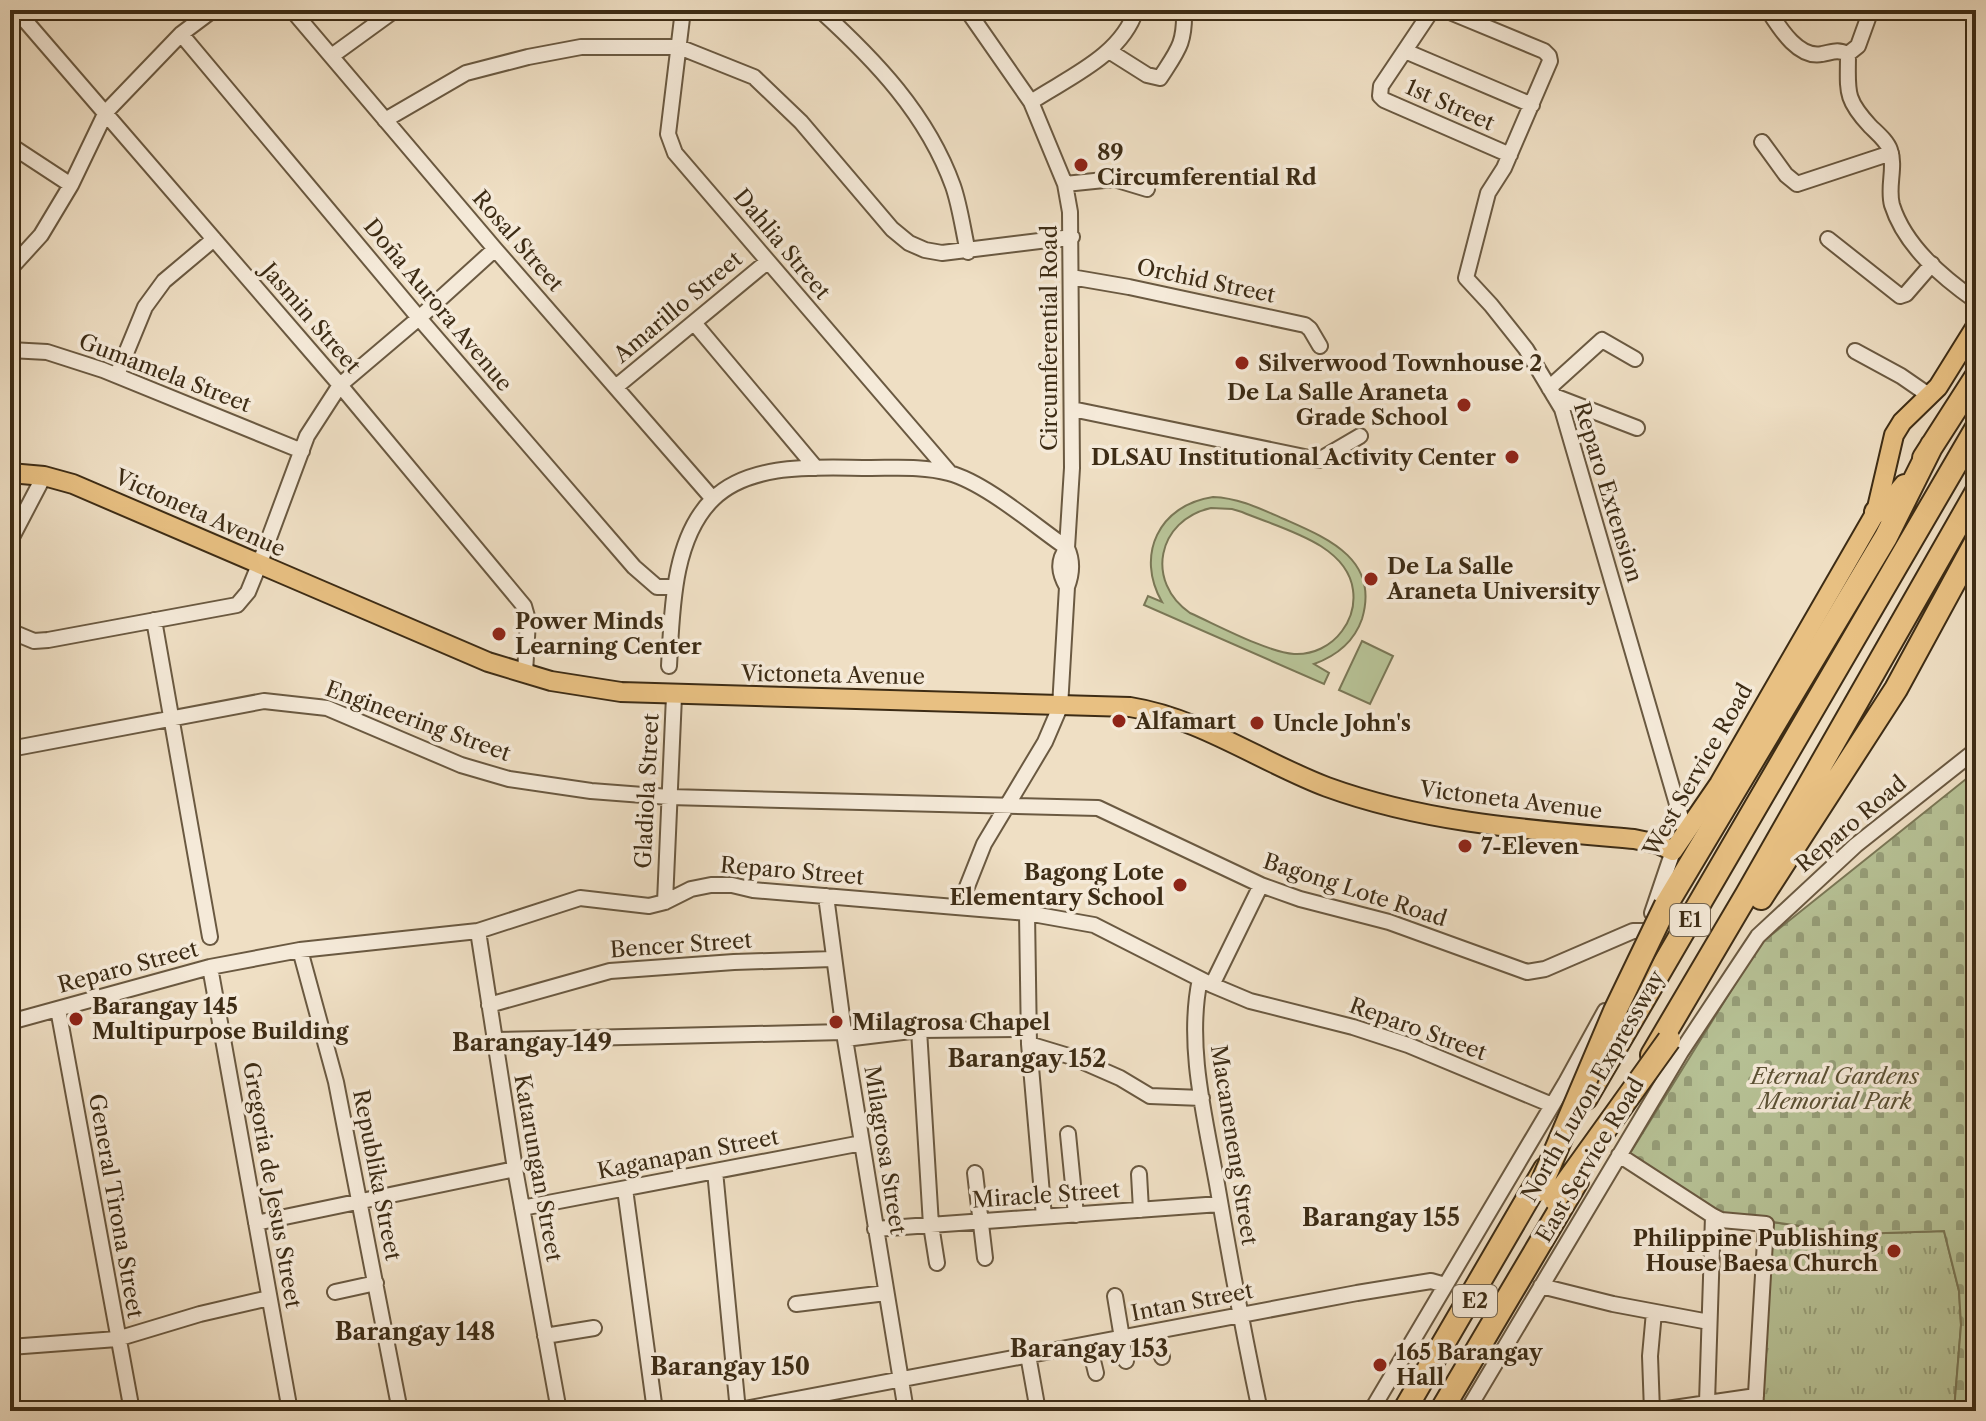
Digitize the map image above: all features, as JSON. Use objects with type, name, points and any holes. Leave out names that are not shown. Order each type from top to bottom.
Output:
[{"type":"highway","points":[[1876,512],[1895,498],[1976,377]]},
{"type":"highway","name":"North Luzon Expressway","points":[[1404,1411],[1976,429]]},
{"type":"highway","points":[[1547,1195],[1615,1011],[1666,905],[1886,537],[1932,445]]},
{"type":"highway","name":"North Luzon Expressway","points":[[1441,1411],[1755,880],[1976,493]]},
{"type":"highway","points":[[1547,1195],[1669,1040],[1896,689],[1976,542]]},
{"type":"highway","name":"E2","points":[[1410,1411],[1547,1195]]},
{"type":"highway","name":"E2","points":[[1431,1411],[1547,1195]]},
{"type":"main road","name":"West Service Road","points":[[1673,851],[1719,784],[1876,512],[1894,435],[1953,366],[1976,326]]},
{"type":"main road","name":"Victoneta Avenue","points":[[10,473],[44,476],[73,484],[488,662],[582,687],[674,696],[867,698],[1150,710],[1203,729],[1328,787],[1419,814],[1500,826],[1634,839],[1673,851]]},
{"type":"street","name":"Jasmin Street","points":[[16,10],[340,385],[524,606],[528,620],[525,673]]},
{"type":"street","points":[[10,269],[41,235],[71,185],[106,112],[181,34],[213,10]]},
{"type":"street","name":"Rosal Street","points":[[292,10],[713,499]]},
{"type":"street","points":[[333,55],[395,10]]},
{"type":"street","name":"Dahlia Street","points":[[683,10],[668,134],[675,153],[950,473]]},
{"type":"street","points":[[820,10],[863,49],[899,91],[932,140],[954,188],[968,252]]},
{"type":"street","name":"Circumferential Road","points":[[959,907],[984,844],[1045,742],[1060,707],[1067,587],[1060,575],[1060,556],[1067,548],[1072,468],[1072,237],[1065,184],[1031,102],[967,10]]},
{"type":"street","points":[[1031,102],[1109,51],[1131,24],[1136,10]]},
{"type":"street","points":[[1109,51],[1147,75],[1160,78],[1181,46],[1184,10]]},
{"type":"street","name":"1st Street","points":[[1432,10],[1381,86],[1380,96],[1510,155]]},
{"type":"street","name":"Reparo Extension","points":[[1445,10],[1544,51],[1549,56],[1550,61],[1510,155],[1488,193],[1466,278],[1526,349],[1562,409],[1686,835]]},
{"type":"street","points":[[1768,10],[1789,39],[1802,50],[1821,55],[1836,50],[1848,54]]},
{"type":"street","points":[[1848,54],[1858,46],[1871,10]]},
{"type":"street","name":"Doña Aurora Avenue","points":[[181,34],[419,318],[634,567],[657,587],[673,587]]},
{"type":"street","points":[[385,120],[466,73],[528,57],[581,47],[679,47],[754,77],[801,122],[877,213],[909,243],[942,253],[1072,237]]},
{"type":"street","points":[[1405,51],[1532,105]]},
{"type":"street","points":[[1848,54],[1851,104],[1889,147],[1892,205],[1908,236],[1953,285],[1976,301]]},
{"type":"street","points":[[1762,142],[1786,175],[1797,184],[1891,153]]},
{"type":"street","points":[[10,145],[71,185]]},
{"type":"street","points":[[1065,184],[1114,179],[1147,189]]},
{"type":"street","points":[[117,375],[145,307],[164,281],[214,239]]},
{"type":"street","points":[[1828,239],[1900,296],[1906,294],[1932,264]]},
{"type":"street","points":[[10,631],[34,641],[48,640],[237,605],[248,592],[314,422],[340,385],[495,249]]},
{"type":"street","name":"Amarillo Street","points":[[617,386],[767,262]]},
{"type":"street","name":"Orchid Street","points":[[1071,277],[1305,325],[1320,346]]},
{"type":"street","points":[[695,324],[816,468]]},
{"type":"street","points":[[1635,359],[1602,340],[1552,392],[1637,428]]},
{"type":"street","name":"Gumamela Street","points":[[10,350],[47,352],[117,375],[302,451]]},
{"type":"street","points":[[1855,351],[1930,396]]},
{"type":"street","points":[[1072,409],[1319,460],[1360,436]]},
{"type":"street","points":[[669,666],[673,587],[689,537],[713,499],[751,477],[816,468],[913,468],[950,473],[976,485],[1067,548]]},
{"type":"street","points":[[10,541],[44,476]]},
{"type":"street","points":[[154,620],[210,937]]},
{"type":"street","name":"Gladiola Street","points":[[665,895],[674,696]]},
{"type":"street","name":"Engineering Street","points":[[10,749],[264,701],[327,708],[461,765],[509,779],[591,791],[669,797],[1006,805]]},
{"type":"street","name":"Reparo Road","points":[[1758,936],[1856,845],[1976,750]]},
{"type":"street","name":"Bagong Lote Road","points":[[1006,805],[1108,811],[1261,885],[1300,899],[1389,922],[1527,972],[1545,969],[1627,933],[1644,931]]},
{"type":"street","name":"West Service Road","points":[[1371,1411],[1604,1013],[1658,900],[1673,851]]},
{"type":"street","name":"Reparo Street","points":[[10,1022],[210,967],[300,950],[478,931],[580,898],[649,906],[665,895],[711,885],[732,885],[753,890],[1027,913],[1094,925],[1250,1001],[1353,1027],[1408,1045],[1552,1105]]},
{"type":"street","name":"Macaneneng Street","points":[[1260,1411],[1202,1098],[1195,1010],[1206,982],[1261,885]]},
{"type":"street","name":"Milagrosa Street","points":[[826,896],[844,1036],[906,1411]]},
{"type":"street","points":[[1027,913],[1029,1044],[1044,1217]]},
{"type":"street","name":"Katarungan Street","points":[[478,931],[515,1169],[559,1411]]},
{"type":"street","name":"East Service Road","points":[[1467,1411],[1681,1052],[1758,936]]},
{"type":"street","name":"Republika Street","points":[[300,950],[336,1082],[400,1411]]},
{"type":"street","name":"Bencer Street","points":[[489,1005],[616,970],[833,959]]},
{"type":"street","name":"Gregoria de Jesus Street","points":[[210,967],[290,1411]]},
{"type":"street","name":"General Tirona Street","points":[[58,1009],[132,1411]]},
{"type":"street","points":[[495,1040],[844,1036],[919,1030],[1029,1029]]},
{"type":"street","points":[[919,1030],[931,1225],[937,1263]]},
{"type":"street","points":[[1029,1044],[1072,1057],[1120,1078],[1150,1096],[1202,1098]]},
{"type":"street","points":[[1068,1134],[1076,1215]]},
{"type":"street","name":"Kaganapan Street","points":[[522,1208],[862,1143]]},
{"type":"street","points":[[1619,1155],[1721,1220],[1764,1223],[1767,1227],[1756,1403],[1707,1402],[1652,1411],[1650,1356],[1654,1312]]},
{"type":"street","points":[[256,1223],[515,1169]]},
{"type":"street","points":[[715,1171],[736,1411]]},
{"type":"street","points":[[975,1173],[985,1258]]},
{"type":"street","points":[[1139,1174],[1141,1210]]},
{"type":"street","points":[[625,1189],[655,1411]]},
{"type":"street","name":"Miracle Street","points":[[875,1229],[1220,1204]]},
{"type":"street","points":[[1707,1402],[1713,1216]]},
{"type":"street","name":"Intan Street","points":[[736,1411],[1431,1281],[1445,1285]]},
{"type":"street","points":[[335,1292],[376,1283]]},
{"type":"street","points":[[1541,1286],[1709,1322]]},
{"type":"street","points":[[796,1304],[886,1293]]},
{"type":"street","points":[[1115,1296],[1126,1361]]},
{"type":"street","points":[[10,1347],[117,1339],[200,1314],[269,1298]]},
{"type":"street","points":[[545,1336],[594,1328]]},
{"type":"street","points":[[1156,1331],[1162,1357]]},
{"type":"street","points":[[1089,1344],[1096,1373]]},
{"type":"street","points":[[1028,1355],[1038,1411]]},
{"type":"green space","points":[[1213,497],[1258,508],[1317,534],[1346,554],[1357,566],[1366,598],[1362,619],[1343,647],[1314,664],[1329,673],[1324,684],[1144,605],[1148,596],[1162,602],[1151,567],[1157,535],[1178,510]],"holes":[[[1211,508],[1232,509],[1309,539],[1338,560],[1348,574],[1353,590],[1352,612],[1342,631],[1327,645],[1301,654],[1283,652],[1190,613],[1176,600],[1167,585],[1163,569],[1163,553],[1169,538],[1179,525],[1193,515]]]},
{"type":"green space","points":[[1362,641],[1393,656],[1370,704],[1339,690]]},
{"type":"green space","name":"Eternal Gardens Memorial Park","points":[[1976,771],[1976,1411],[1954,1411],[1961,1325],[1959,1291],[1944,1231],[1856,1234],[1724,1215],[1629,1155],[1760,944]]},
{"type":"green space","points":[[1771,1222],[1856,1234],[1944,1231],[1959,1291],[1961,1325],[1954,1411],[1759,1411]]},
{"type":"place","name":"89 Circumferential Rd","points":[[1081,165]]},
{"type":"place","name":"Silverwood Townhouse 2","points":[[1242,363]]},
{"type":"place","name":"De La Salle Araneta Grade School","points":[[1464,405]]},
{"type":"place","name":"DLSAU Institutional Activity Center","points":[[1512,457]]},
{"type":"place","name":"De La Salle Araneta University","points":[[1371,579]]},
{"type":"place","name":"Power Minds Learning Center","points":[[499,634]]},
{"type":"place","name":"Alfamart","points":[[1119,721]]},
{"type":"place","name":"Uncle John's","points":[[1257,723]]},
{"type":"place","name":"7-Eleven","points":[[1465,846]]},
{"type":"place","name":"Bagong Lote Elementary School","points":[[1180,885]]},
{"type":"place","name":"Barangay 145 Multipurpose Building","points":[[76,1019]]},
{"type":"place","name":"Milagrosa Chapel","points":[[836,1022]]},
{"type":"place","name":"Philippine Publishing House Baesa Church","points":[[1894,1251]]},
{"type":"place","name":"165 Barangay Hall","points":[[1380,1365]]},
{"type":"district","name":"Barangay 149","points":[[532,1042]]},
{"type":"district","name":"Barangay 152","points":[[1027,1058]]},
{"type":"district","name":"Barangay 155","points":[[1381,1217]]},
{"type":"district","name":"Barangay 148","points":[[415,1331]]},
{"type":"district","name":"Barangay 153","points":[[1089,1348]]},
{"type":"district","name":"Barangay 150","points":[[730,1366]]}]
